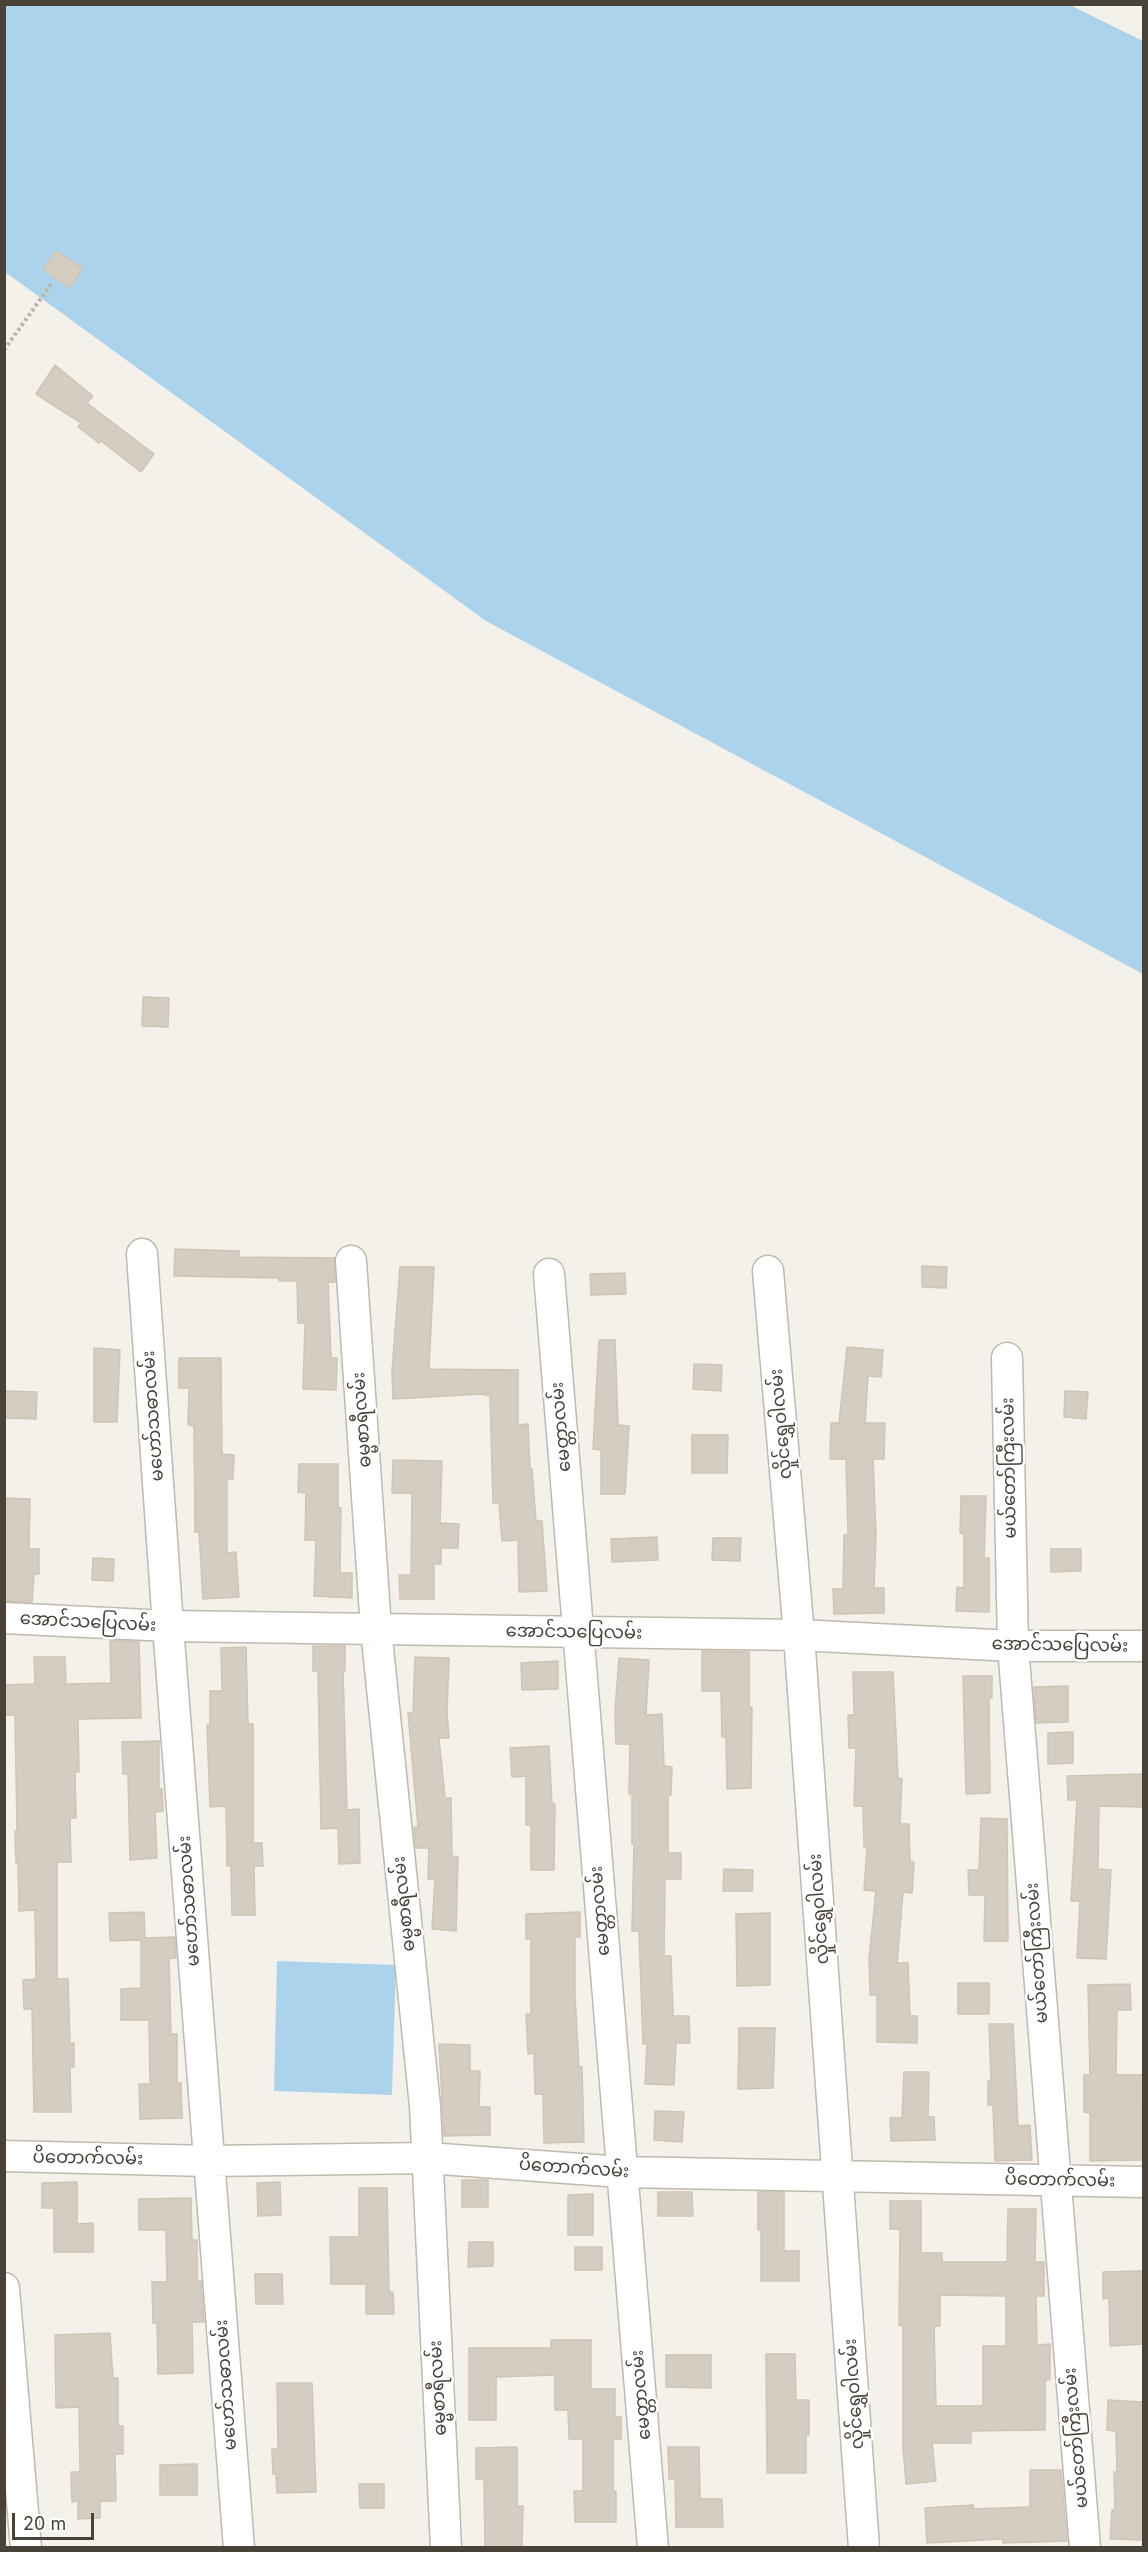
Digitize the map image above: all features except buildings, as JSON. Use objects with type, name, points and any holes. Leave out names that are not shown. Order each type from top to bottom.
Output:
[{"type":"street","name":"မဟော်သဓာလမ်း","points":[[142,1254],[168,1626],[239,2547]]},
{"type":"street","name":"ဓမ္မစာရီလမ်း","points":[[351,1261],[376,1629],[424,2106],[446,2547]]},
{"type":"street","name":"လှိုင်ရွှေဝါလမ်း","points":[[768,1271],[799,1635],[864,2547]]},
{"type":"street","name":"မေတ္တာလမ်း","points":[[549,1274],[653,2547]]},
{"type":"street","name":"မယ်တော်ကြီးလမ်း","points":[[1007,1358],[1013,1646],[1085,2547]]},
{"type":"street","name":"အောင်သပြေလမ်း","points":[[4,1618],[168,1626],[799,1635],[1013,1646],[1143,1646]]},
{"type":"street","name":"ပိတောက်လမ်း","points":[[4,2156],[209,2161],[427,2157],[622,2172],[1143,2182]]},
{"type":"street","points":[[4,2288],[26,2547]]},
{"type":"path","points":[[4,350],[52,284]]},
{"type":"water","points":[[1068,4],[1143,41],[1143,974],[486,621],[5,272],[5,5]]},
{"type":"water","points":[[277,1961],[396,1965],[392,2095],[274,2091]]}]
